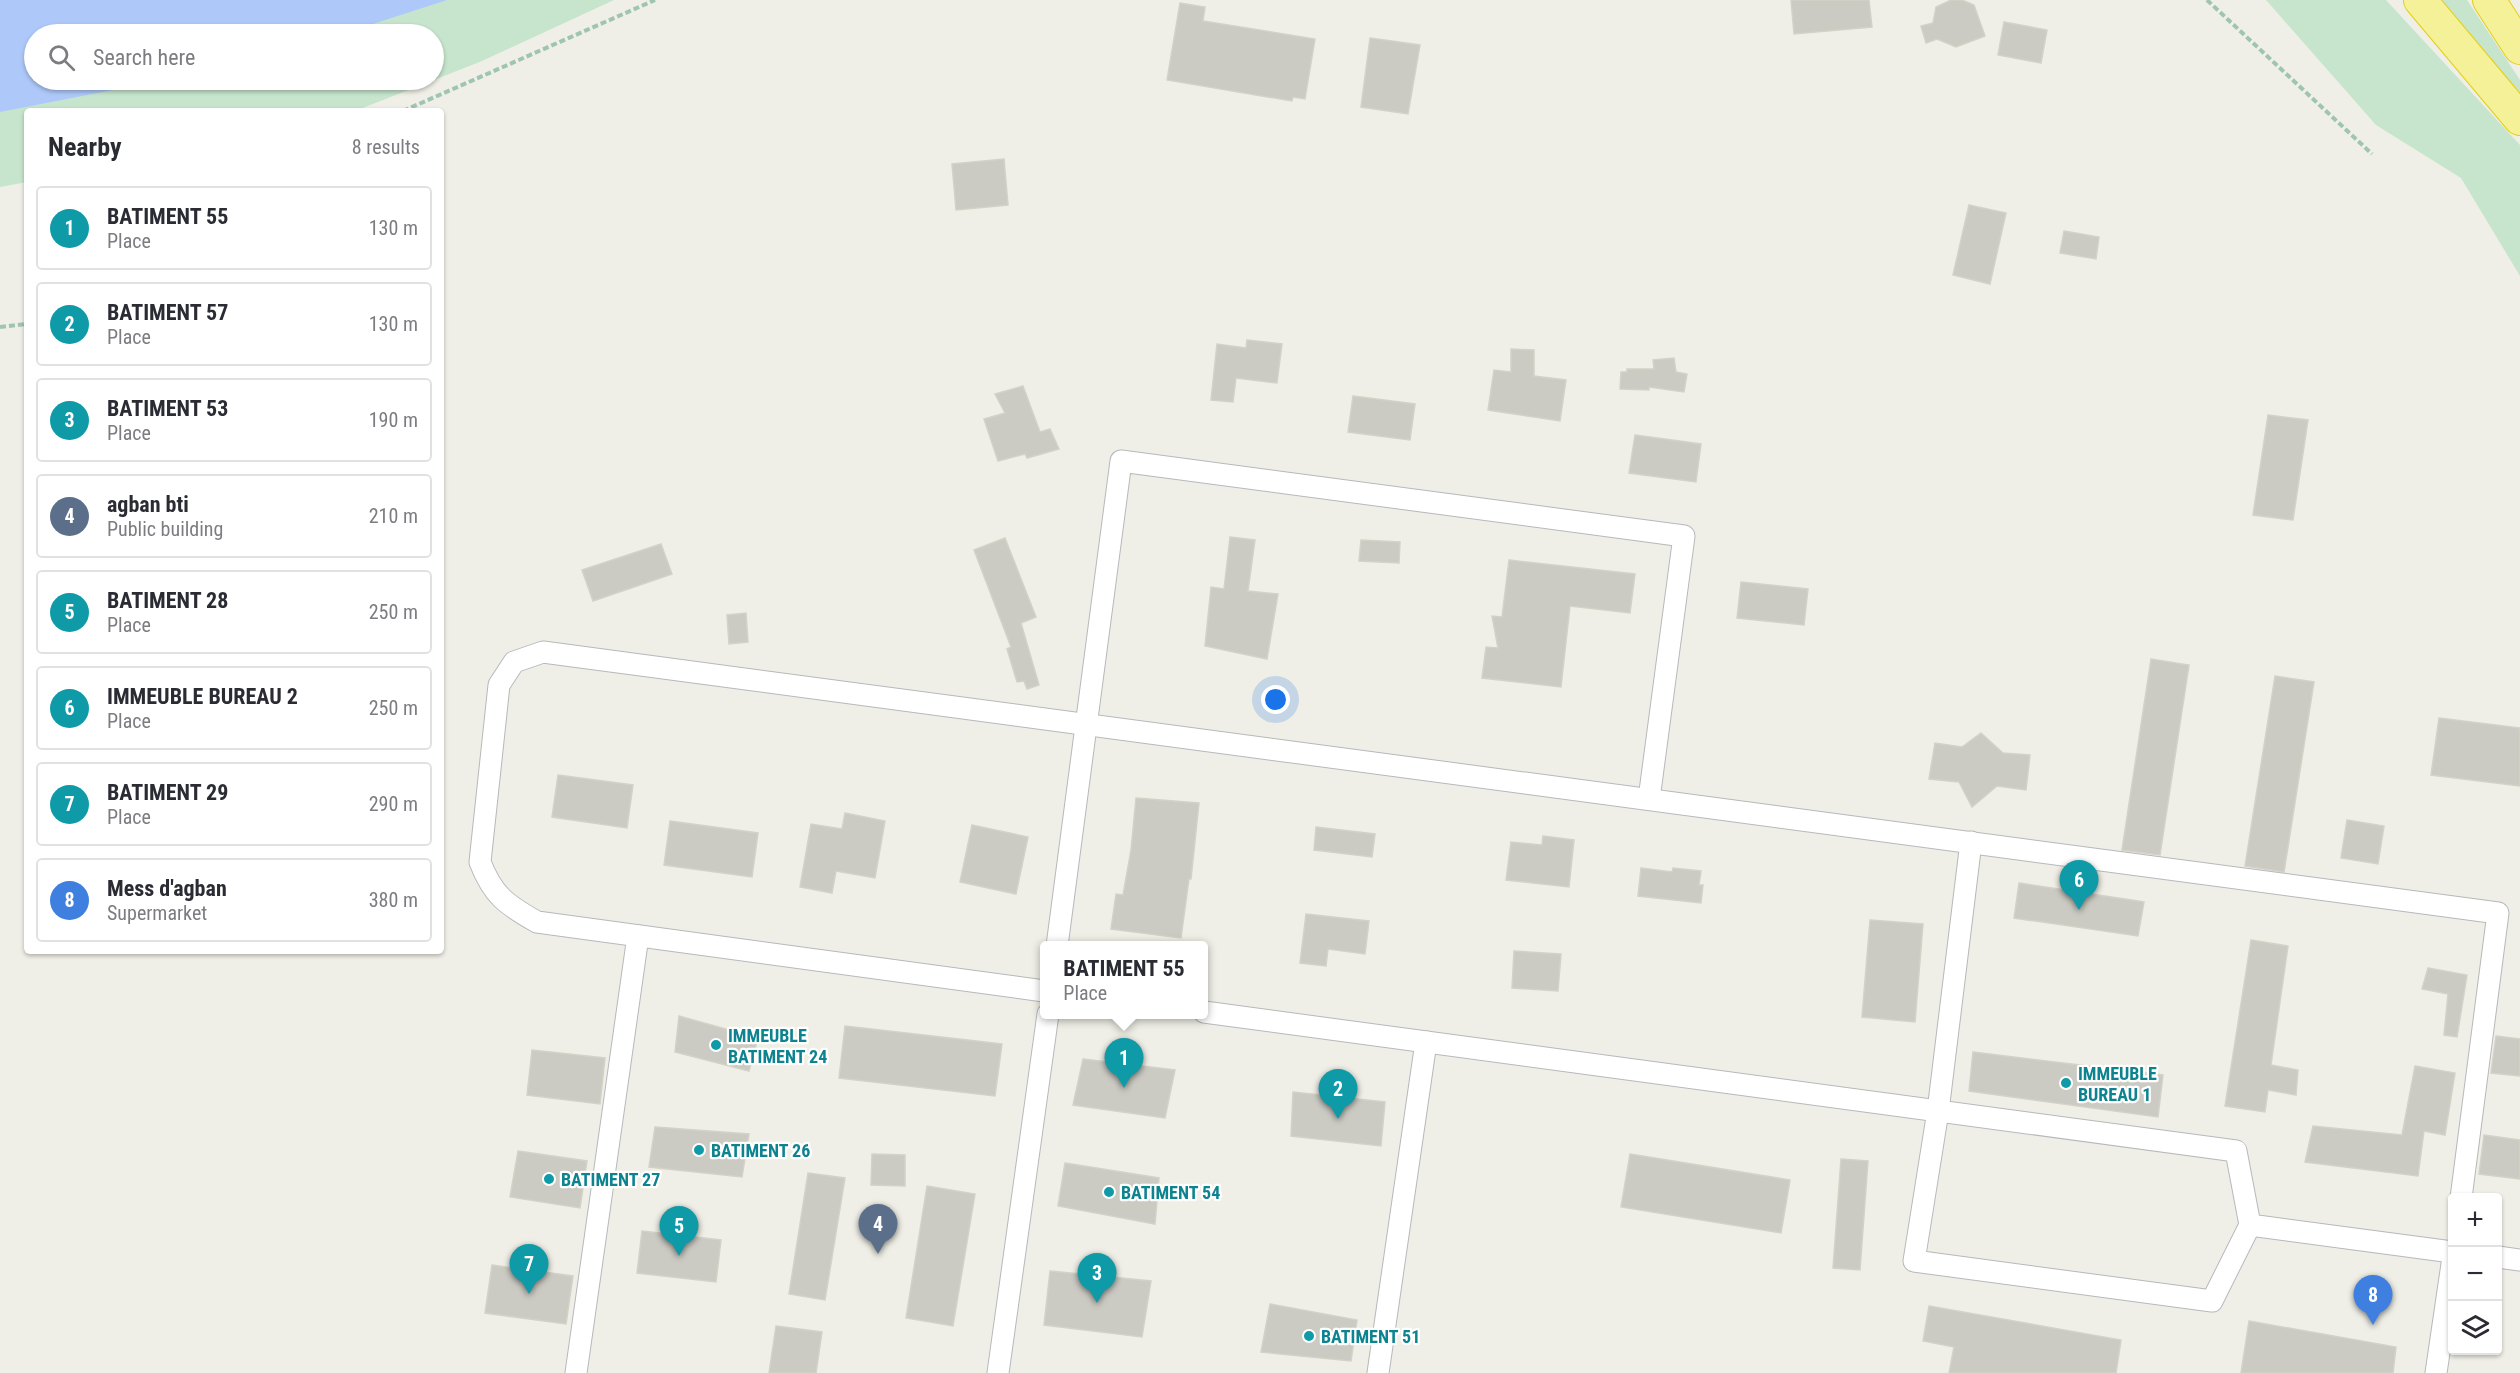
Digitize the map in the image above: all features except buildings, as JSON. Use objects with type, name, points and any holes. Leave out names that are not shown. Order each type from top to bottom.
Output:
[{"type":"highway","points":[[2420,0],[2520,119]]},
{"type":"highway","points":[[2488,0],[2520,48]]},
{"type":"lane","points":[[1058,941],[1121,461],[1684,536],[1649,799]]},
{"type":"lane","points":[[1040,990],[537,922],[506,905],[488,883],[480,862],[499,685],[514,662],[543,652],[2498,913],[2462,1193]]},
{"type":"lane","points":[[1208,1013],[1938,1111],[2236,1151],[2250,1225],[2212,1301],[1914,1261],[1938,1111],[1971,842]]},
{"type":"lane","points":[[576,1373],[638,936]]},
{"type":"lane","points":[[998,1373],[1047,1019]]},
{"type":"lane","points":[[1378,1373],[1426,1042]]},
{"type":"lane","points":[[2250,1225],[2448,1251]]},
{"type":"lane","points":[[2502,1258],[2520,1260]]},
{"type":"lane","points":[[2436,1373],[2448,1291]]},
{"type":"path","points":[[410,108],[655,0]]},
{"type":"path","points":[[2207,0],[2372,154]]},
{"type":"path","points":[[0,327],[24,324]]},
{"type":"green space","points":[[0,0],[614,0],[444,76],[444,24],[24,24],[24,90],[409,90],[363,108],[24,108],[24,183],[0,187]]},
{"type":"green space","points":[[2266,0],[2386,0],[2520,145],[2520,276],[2461,178],[2376,125]]},
{"type":"green space","points":[[2434,0],[2467,0],[2520,80],[2520,92]]},
{"type":"water","points":[[0,0],[447,0],[373,24],[24,24],[24,90],[113,90],[0,112]]},
{"type":"place","name":"IMMEUBLE BUREAU 2","points":[[2079,910]]},
{"type":"place","name":"IMMEUBLE BATIMENT 24","points":[[716,1045]]},
{"type":"place","name":"IMMEUBLE BUREAU 1","points":[[2066,1083]]},
{"type":"place","name":"BATIMENT 55","points":[[1124,1088]]},
{"type":"place","name":"BATIMENT 57","points":[[1338,1119]]},
{"type":"place","name":"BATIMENT 26","points":[[699,1150]]},
{"type":"place","name":"BATIMENT 27","points":[[549,1179]]},
{"type":"place","name":"BATIMENT 54","points":[[1109,1192]]},
{"type":"place","name":"agban bti","points":[[878,1254]]},
{"type":"place","name":"BATIMENT 28","points":[[679,1256]]},
{"type":"place","name":"BATIMENT 29","points":[[529,1294]]},
{"type":"place","name":"BATIMENT 53","points":[[1097,1303]]},
{"type":"place","name":"Mess d'agban","points":[[2373,1325]]},
{"type":"place","name":"BATIMENT 51","points":[[1309,1336]]}]
